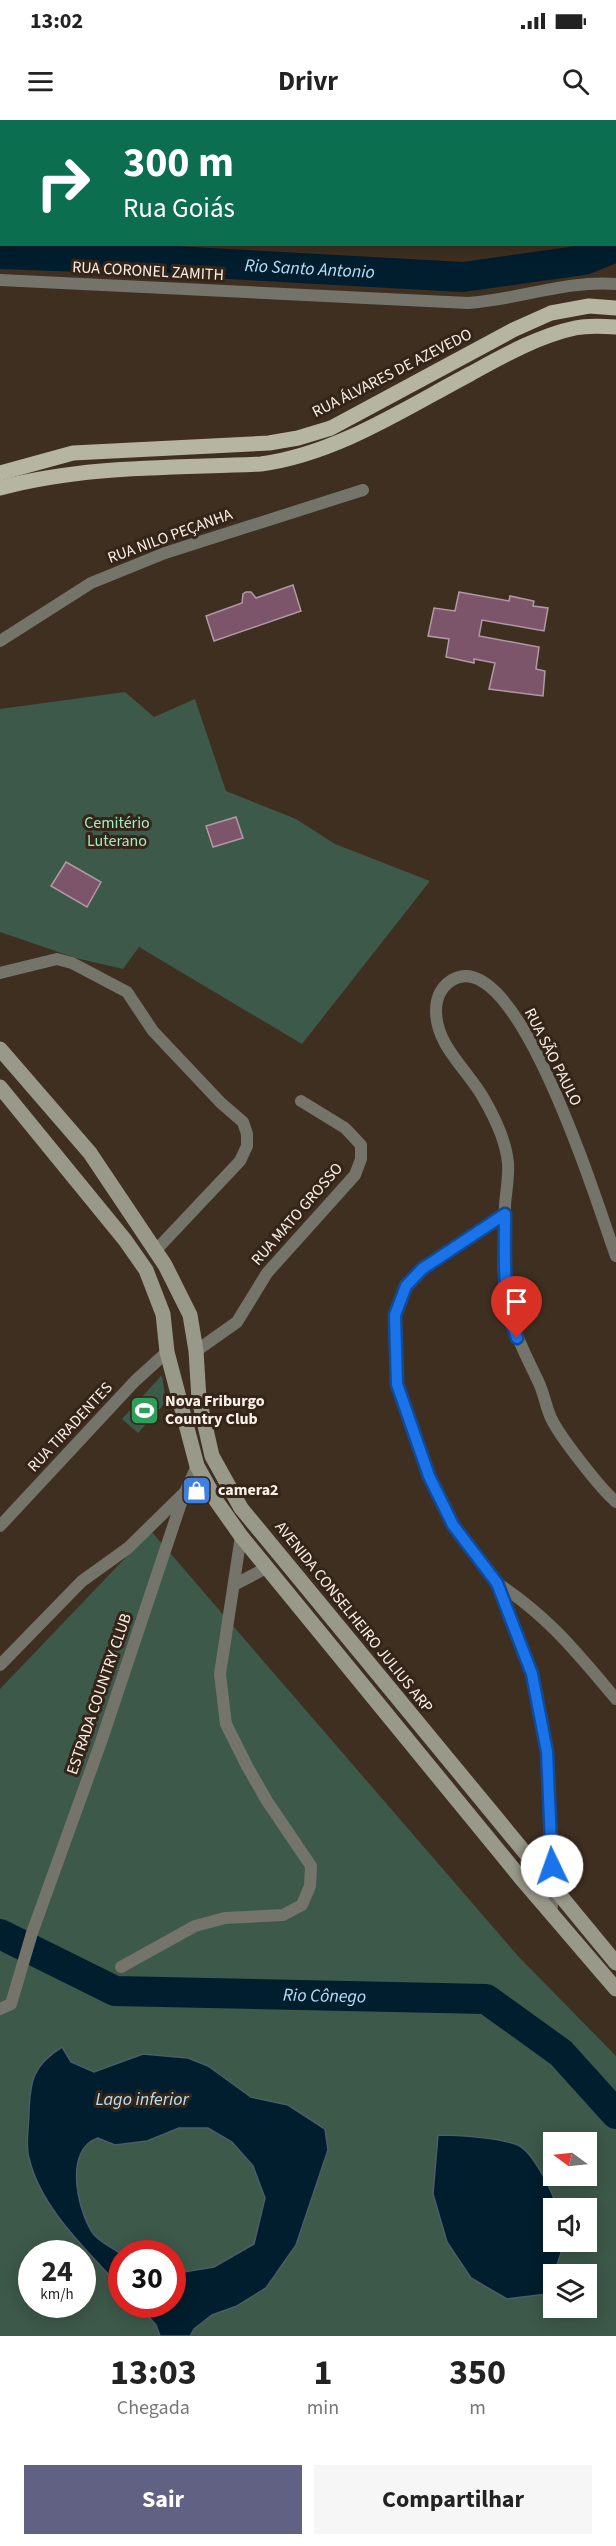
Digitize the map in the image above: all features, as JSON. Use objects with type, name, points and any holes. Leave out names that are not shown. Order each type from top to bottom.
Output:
[{"type":"main road","name":"RUA ÁLVARES DE AZEVEDO","points":[[0,473],[73,453],[269,443],[298,438],[331,428],[513,330],[551,313],[589,306],[616,308]]},
{"type":"main road","points":[[0,488],[32,479],[76,473],[261,464],[290,460],[319,451],[392,416],[516,349],[575,328],[616,327]]},
{"type":"main road","name":"AVENIDA CONSELHEIRO JULIUS ARP","points":[[0,1049],[90,1153],[156,1250],[190,1315],[196,1351],[199,1399],[212,1456],[241,1508],[616,1963]]},
{"type":"main road","points":[[0,1087],[125,1240],[146,1270],[163,1314],[167,1352],[196,1466],[218,1503],[241,1536],[616,1989]]},
{"type":"street","name":"RUA CORONEL ZAMITH","points":[[0,279],[468,303],[492,302],[603,283],[616,284]]},
{"type":"street","name":"RUA NILO PEÇANHA","points":[[0,641],[91,583],[165,553],[363,490]]},
{"type":"street","points":[[0,973],[57,959],[72,963],[127,992],[153,1031],[221,1103],[243,1122],[247,1134],[247,1146],[240,1161],[156,1250]]},
{"type":"street","name":"RUA SÃO PAULO","points":[[505,1214],[508,1164],[501,1136],[484,1098],[449,1049],[439,1030],[436,1012],[438,998],[443,986],[458,976],[478,978],[501,996],[518,1020],[542,1064],[583,1159],[616,1256]]},
{"type":"street","name":"RUA MATO GROSSO","points":[[196,1351],[237,1322],[267,1273],[355,1175],[361,1159],[361,1145],[345,1128],[301,1101]]},
{"type":"street","points":[[505,1214],[504,1279],[510,1320],[524,1355],[540,1384],[551,1419],[578,1457],[616,1502]]},
{"type":"street","points":[[505,1214],[422,1269],[406,1286],[395,1315],[397,1384],[429,1476],[453,1525],[497,1583],[532,1674],[547,1752],[554,1888],[551,1913]]},
{"type":"street","name":"RUA TIRADENTES","points":[[0,1526],[135,1381],[167,1352]]},
{"type":"street","name":"ESTRADA COUNTRY CLUB","points":[[0,2008],[11,2004],[32,1933],[101,1742],[184,1494],[196,1466]]},
{"type":"street","points":[[0,1665],[82,1581],[128,1548],[184,1494]]},
{"type":"street","points":[[122,1967],[195,1926],[225,1918],[283,1915],[302,1905],[310,1886],[311,1866],[262,1792],[226,1724],[220,1674],[241,1536]]},
{"type":"street","points":[[234,1585],[268,1567]]},
{"type":"street","points":[[497,1583],[528,1603],[560,1632],[616,1699]]},
{"type":"green space","name":"Cemitério Luterano","points":[[125,692],[154,717],[195,699],[226,791],[296,819],[335,844],[430,881],[302,1044],[139,947],[123,969],[76,958],[0,932],[0,709]]},
{"type":"green space","name":"Nova Friburgo Country Club","points":[[162,1375],[166,1402],[138,1433],[122,1419]]},
{"type":"green space","points":[[151,1531],[518,1956],[616,2056],[616,2336],[0,2336],[0,1689]]},
{"type":"water","name":"Lago inferior","points":[[62,2047],[71,2062],[94,2072],[143,2054],[188,2058],[208,2066],[251,2097],[288,2105],[325,2129],[328,2150],[296,2245],[266,2288],[237,2306],[212,2315],[194,2329],[190,2336],[160,2336],[156,2325],[150,2318],[186,2318],[186,2272],[214,2267],[254,2244],[265,2198],[253,2166],[232,2142],[208,2128],[179,2128],[147,2141],[115,2145],[98,2138],[87,2144],[77,2166],[78,2195],[94,2235],[108,2246],[108,2274],[96,2261],[96,2240],[77,2240],[54,2212],[35,2177],[29,2158],[27,2141],[32,2083],[39,2067]]},
{"type":"water","points":[[438,2135],[500,2140],[524,2149],[543,2176],[543,2186],[548,2186],[553,2198],[543,2198],[543,2252],[561,2252],[557,2264],[543,2264],[543,2294],[507,2299],[471,2278],[447,2242],[433,2194]]},
{"type":"building","points":[[293,585],[301,611],[214,641],[206,616],[242,603],[243,594],[246,592],[251,592],[256,598]]},
{"type":"building","points":[[459,592],[509,601],[510,596],[534,601],[533,606],[548,608],[544,631],[482,620],[479,636],[539,647],[536,669],[545,671],[543,696],[489,689],[495,663],[474,659],[474,663],[446,657],[449,639],[428,636],[434,608],[455,611]]},
{"type":"building","points":[[236,817],[243,838],[213,847],[206,826]]},
{"type":"building","points":[[66,862],[101,882],[87,907],[51,886]]},
{"type":"waterway","name":"Rio Santo Antonio","points":[[0,254],[137,259],[463,277],[584,260],[616,247]]},
{"type":"waterway","name":"Rio Cônego","points":[[0,1934],[115,1991],[486,1999],[561,2053],[616,2114]]},
{"type":"place","name":"Nova Friburgo Country Club","points":[[144,1410]]},
{"type":"place","name":"camera2","points":[[197,1490]]},
{"type":"route","points":[[517,1338],[510,1320],[504,1279],[505,1214],[422,1269],[406,1286],[398,1301],[395,1315],[397,1384],[411,1426],[429,1476],[453,1525],[497,1583],[532,1674],[547,1752],[552,1866]]}]
